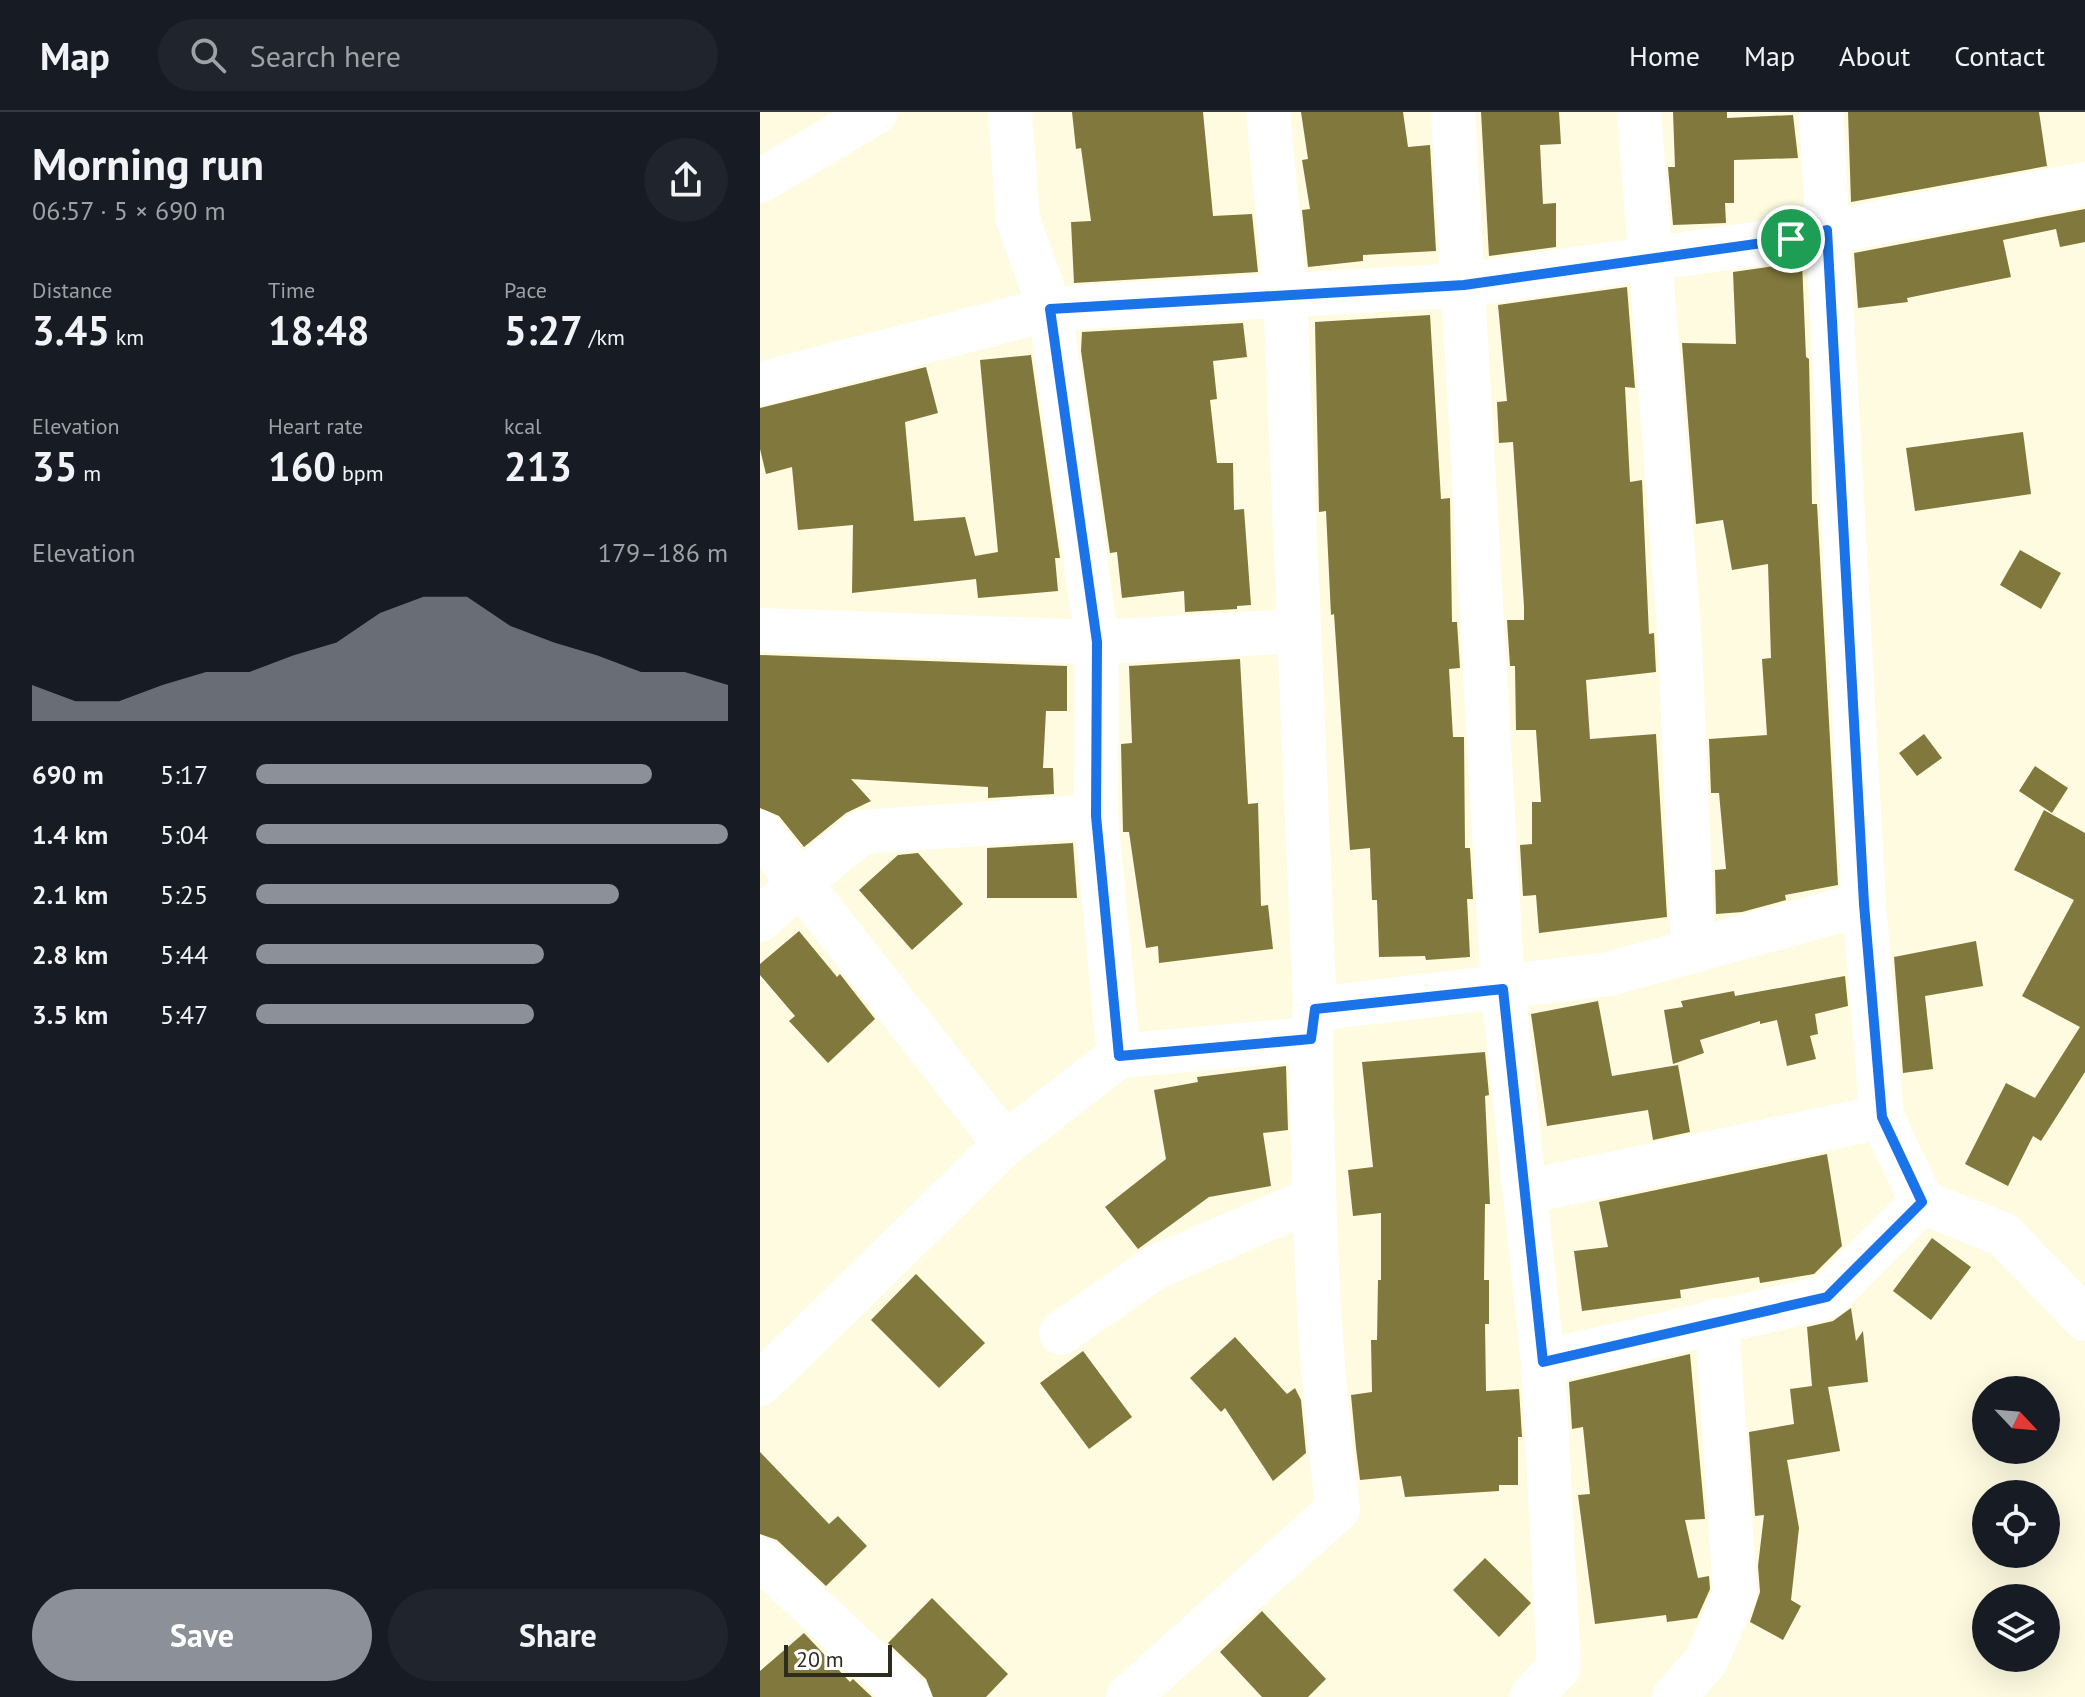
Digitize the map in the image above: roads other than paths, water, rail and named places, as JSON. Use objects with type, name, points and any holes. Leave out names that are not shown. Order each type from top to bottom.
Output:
[{"type":"street","points":[[760,181],[876,112]]},
{"type":"street","points":[[1010,112],[1018,220],[1050,309],[1097,642],[1096,816],[1119,1056]]},
{"type":"street","points":[[1128,1697],[1338,1509],[1324,1407],[1313,1199],[1313,1024],[1299,631],[1285,293],[1268,112]]},
{"type":"street","points":[[1453,112],[1503,989],[1543,1362],[1559,1667],[1531,1697]]},
{"type":"street","points":[[1639,112],[1680,642],[1693,951]]},
{"type":"street","points":[[1821,112],[1864,904],[1882,1117],[1922,1202],[2004,1235],[2085,1319]]},
{"type":"street","points":[[760,384],[1050,309],[1464,285],[1827,230],[2085,184]]},
{"type":"street","points":[[760,630],[1097,642],[1299,631]]},
{"type":"street","points":[[760,920],[800,882],[862,832],[1096,816]]},
{"type":"street","points":[[760,832],[1005,1144]]},
{"type":"street","points":[[760,1384],[1005,1144],[1119,1056],[1503,989],[1609,974],[1864,904]]},
{"type":"street","points":[[1525,1192],[1882,1117]]},
{"type":"street","points":[[1061,1333],[1154,1268],[1313,1199]]},
{"type":"street","points":[[1543,1362],[1827,1297],[1922,1202]]},
{"type":"street","points":[[1674,1697],[1706,1661],[1735,1593],[1717,1320]]},
{"type":"street","points":[[760,1558],[909,1697]]}]
